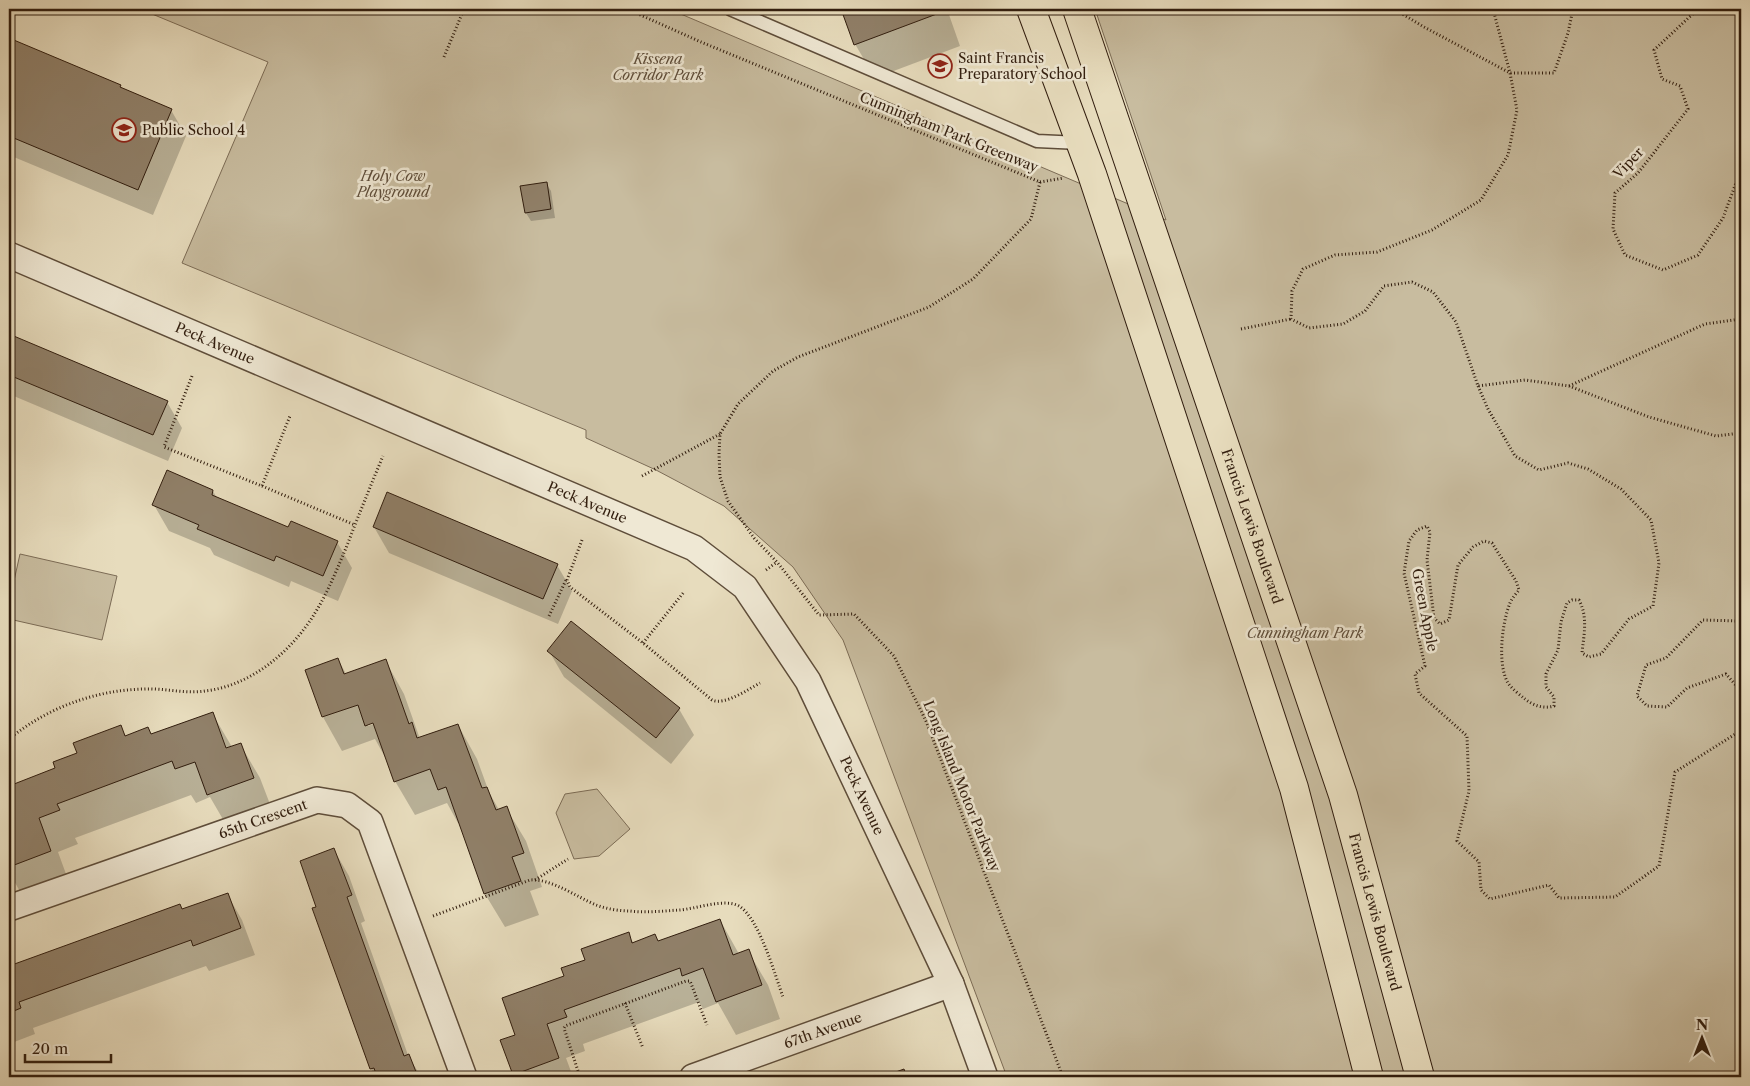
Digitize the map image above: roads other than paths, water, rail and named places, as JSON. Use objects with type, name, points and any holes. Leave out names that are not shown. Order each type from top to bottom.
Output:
[{"type":"main road","points":[[1031,9],[1092,174],[1294,788],[1369,1077]]},
{"type":"main road","name":"Francis Lewis Boulevard","points":[[1077,9],[1343,795],[1420,1077]]},
{"type":"street","name":"Peck Avenue","points":[[9,255],[694,548],[745,587],[808,681],[951,984],[985,1077]]},
{"type":"street","name":"65th Crescent","points":[[9,908],[318,800],[347,805],[370,822],[464,1077]]},
{"type":"street","name":"67th Avenue","points":[[693,1077],[951,984]]},
{"type":"lane","points":[[730,9],[1037,141],[1080,144]]},
{"type":"place","name":"Saint Francis Preparatory School","points":[[940,66]]},
{"type":"place","name":"Public School 4","points":[[124,130]]},
{"type":"park label","name":"Kissena Corridor Park","points":[[658,68]]},
{"type":"park label","name":"Holy Cow Playground","points":[[393,184]]},
{"type":"park label","name":"Cunningham Park","points":[[1305,633]]}]
